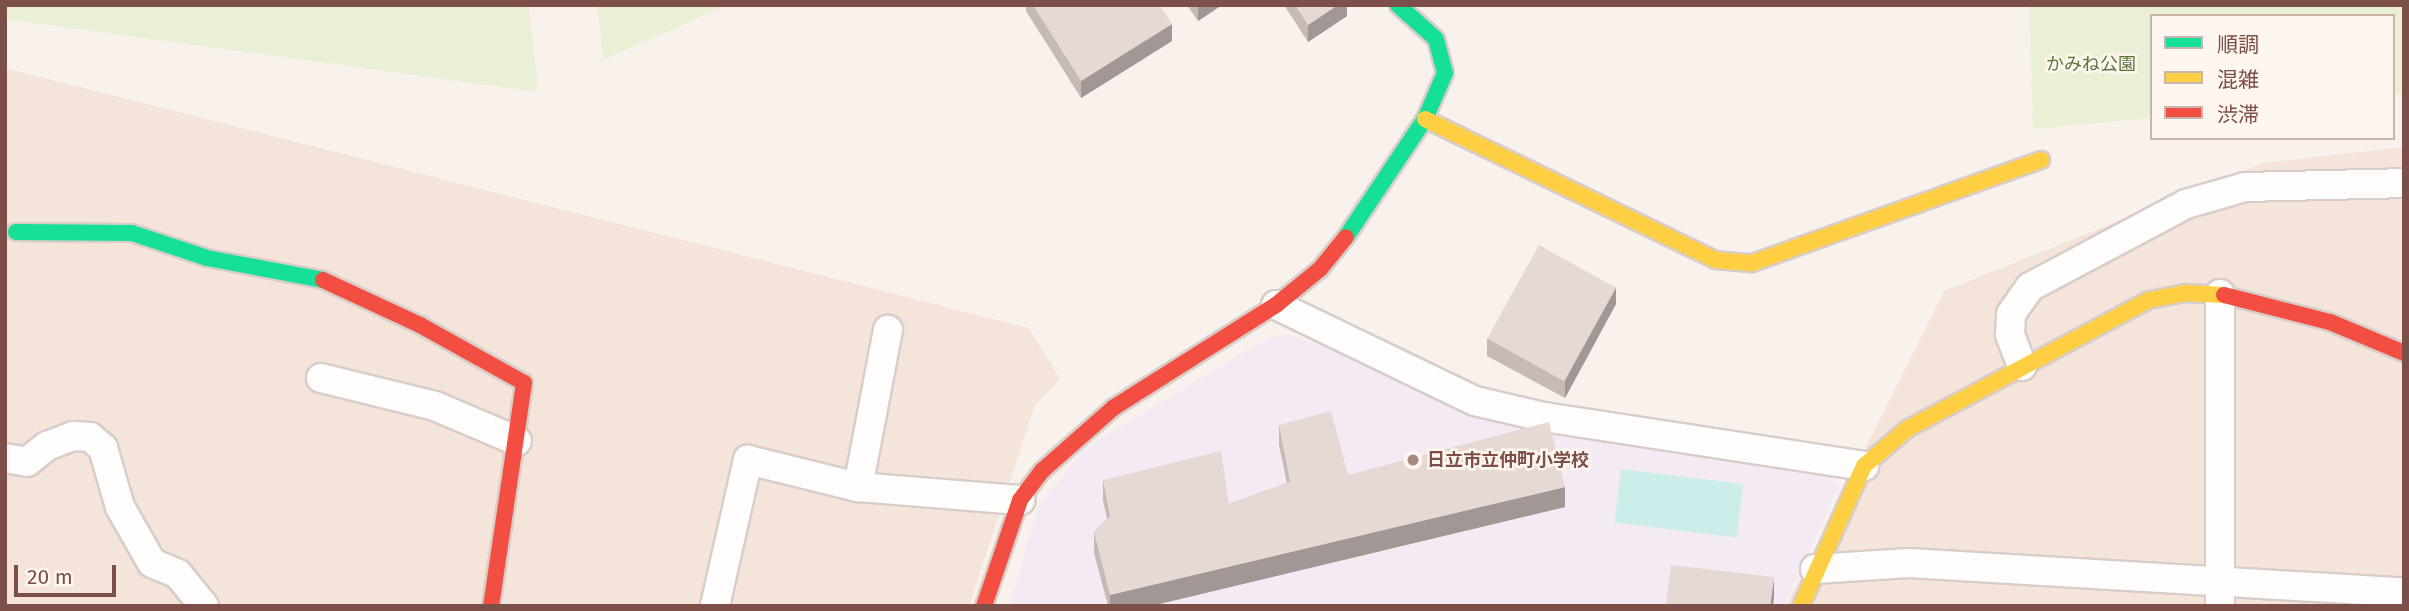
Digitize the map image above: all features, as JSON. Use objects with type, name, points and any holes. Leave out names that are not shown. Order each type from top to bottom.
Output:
[{"type":"street","points":[[984,606],[1020,500],[1075,438],[1113,408],[1276,306],[1320,269],[1355,228],[1425,119],[1445,73],[1436,39],[1398,5]]},
{"type":"street","points":[[1425,119],[1714,260],[1752,263],[2041,160]]},
{"type":"street","points":[[2022,366],[2010,334],[2011,314],[2030,287],[2186,204],[2245,187],[2404,183]]},
{"type":"street","points":[[16,232],[132,233],[206,258],[321,279],[420,324],[524,383],[517,441],[500,526],[491,606]]},
{"type":"street","points":[[1801,606],[1815,569],[1864,466],[1907,429],[2148,300],[2186,293],[2220,294],[2330,322],[2404,353]]},
{"type":"street","points":[[2220,294],[2220,593]]},
{"type":"street","points":[[1276,306],[1475,401],[1544,418],[1864,466]]},
{"type":"street","points":[[858,487],[888,330]]},
{"type":"street","points":[[321,378],[435,406],[517,441]]},
{"type":"street","points":[[5,458],[27,462],[60,441],[90,437],[103,447],[120,507],[152,563],[178,575],[204,606]]},
{"type":"street","points":[[715,606],[748,460],[858,487],[1020,500]]},
{"type":"street","points":[[1815,569],[1909,563],[2220,593],[2404,592]]},
{"type":"shaded area","points":[[5,68],[1029,328],[1060,379],[1035,405],[969,606],[5,606]]},
{"type":"shaded area","points":[[2404,147],[2404,606],[1786,606],[1944,291],[2263,163]]},
{"type":"shaded area","name":"日立市立仲町小学校","points":[[1286,335],[1334,349],[1462,411],[1509,425],[1827,471],[1839,487],[1784,606],[1010,606],[1037,509],[1082,450],[1266,339]]},
{"type":"green space","points":[[5,5],[529,5],[538,92],[5,19]]},
{"type":"green space","points":[[597,5],[728,5],[603,60]]},
{"type":"green space","name":"かみね公園","points":[[2029,5],[2404,5],[2404,94],[2395,95],[2395,14],[2150,14],[2150,118],[2033,129]]},
{"type":"water","points":[[1621,469],[1743,484],[1737,538],[1614,523]]},
{"type":"building","points":[[1033,5],[1160,5],[1172,24],[1081,81]]},
{"type":"building","points":[[1295,5],[1338,5],[1308,25]]},
{"type":"building","points":[[1539,245],[1616,288],[1564,381],[1487,339]]},
{"type":"building","points":[[1331,411],[1348,475],[1549,422],[1565,487],[1110,595],[1094,532],[1110,516],[1103,480],[1221,451],[1229,504],[1290,482],[1279,425]]},
{"type":"building","points":[[1671,565],[1774,577],[1770,606],[1666,606]]},
{"type":"traffic: fast","points":[[1346,237],[1425,119],[1445,73],[1436,39],[1398,5]]},
{"type":"traffic: fast","points":[[16,232],[132,233],[207,258],[323,280]]},
{"type":"traffic: slow","points":[[1425,119],[1715,260],[1752,263],[2041,160]]},
{"type":"traffic: slow","points":[[1801,606],[1864,466],[1907,429],[2149,300],[2186,293],[2224,295]]},
{"type":"traffic: jam","points":[[984,606],[1020,500],[1043,470],[1113,408],[1276,305],[1320,269],[1346,237]]},
{"type":"traffic: jam","points":[[323,280],[420,325],[524,383],[491,606]]},
{"type":"traffic: jam","points":[[2224,295],[2330,322],[2404,353]]},
{"type":"place","name":"日立市立仲町小学校","points":[[1413,460]]}]
